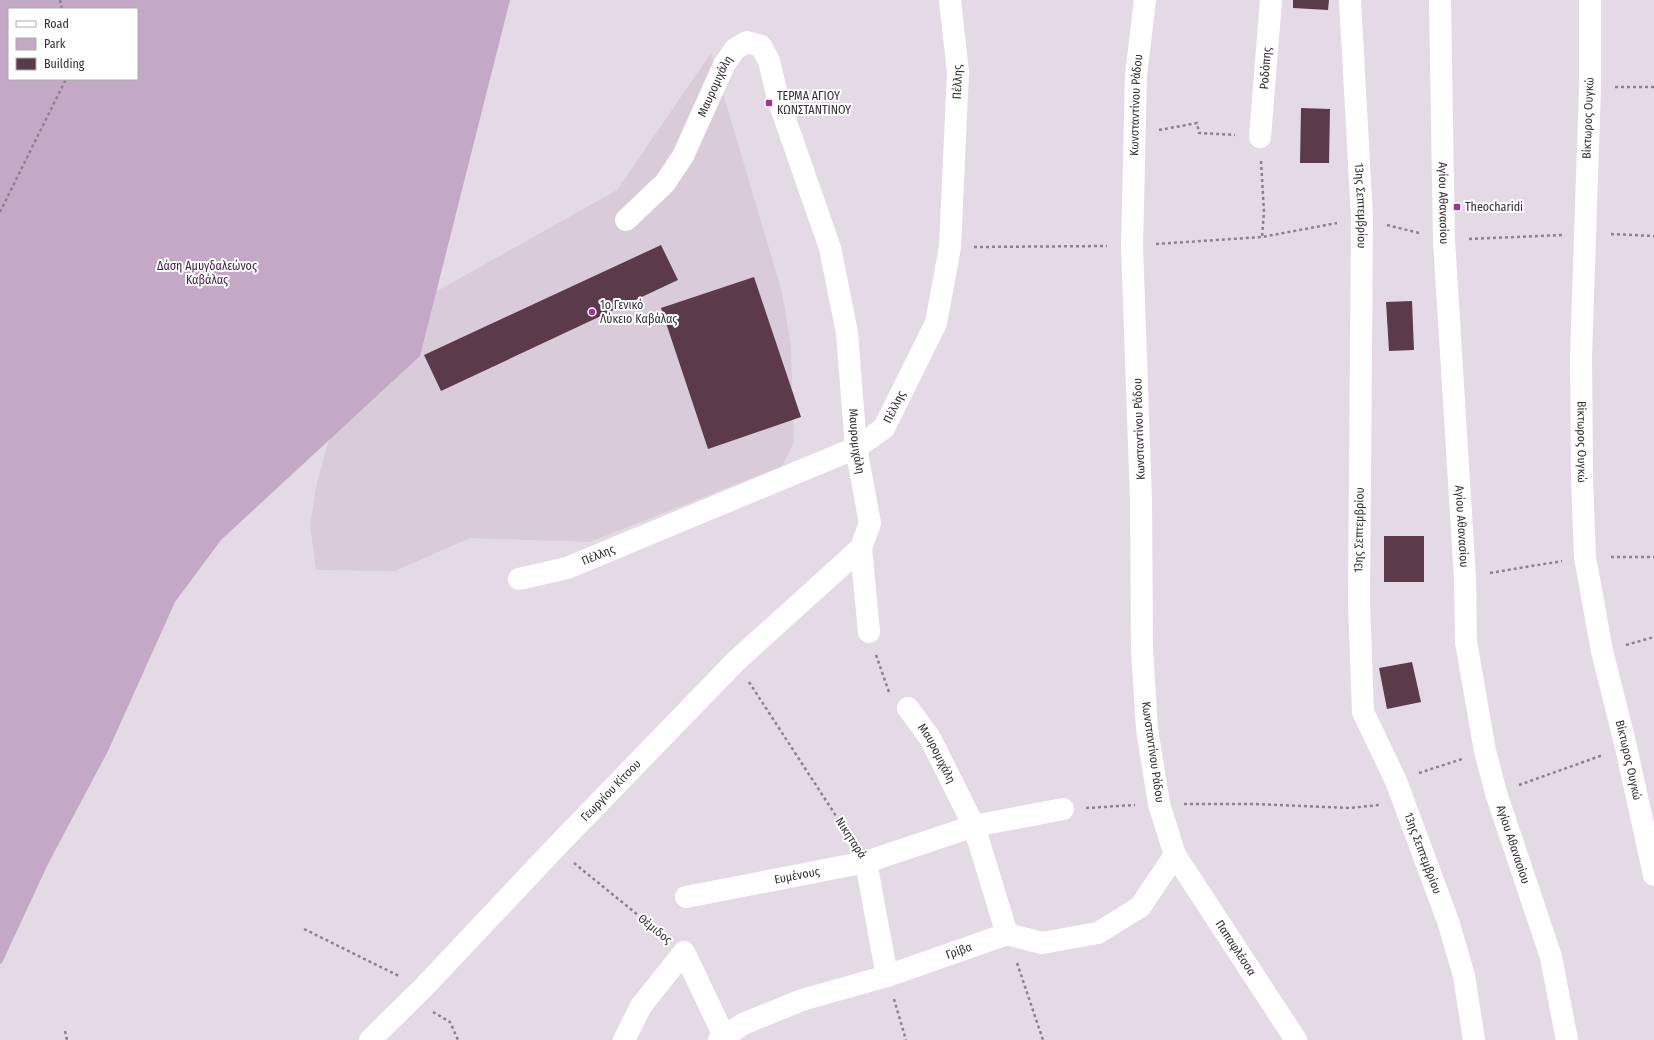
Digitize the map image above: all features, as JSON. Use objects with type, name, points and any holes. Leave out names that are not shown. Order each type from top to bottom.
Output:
[{"type":"street","name":"Πέλλης","points":[[519,579],[567,568],[856,448],[884,428],[936,323],[950,247],[957,80],[950,0]]},
{"type":"street","name":"Κωνσταντίνου Ράδου","points":[[1145,0],[1136,75],[1132,246],[1141,500],[1142,649],[1147,729],[1159,804],[1175,855]]},
{"type":"street","name":"Ροδόπης","points":[[1260,137],[1271,0]]},
{"type":"street","name":"13ης Σεπτεμβρίου","points":[[1350,0],[1362,218],[1359,603],[1363,712],[1399,790],[1448,921],[1464,976],[1474,1040]]},
{"type":"street","name":"Αγίου Αθανασίου","points":[[1440,0],[1444,240],[1466,578],[1466,642],[1485,751],[1496,793],[1551,957],[1567,1040]]},
{"type":"street","name":"Βίκτωρος Ουγκώ","points":[[1590,0],[1590,87],[1584,234],[1581,363],[1582,478],[1585,557],[1602,651],[1626,747],[1654,875]]},
{"type":"street","name":"Μαυρομιχάλη","points":[[626,220],[665,183],[683,156],[724,65],[735,49],[747,42],[761,46],[769,61],[778,99],[830,248],[847,333],[856,448],[870,523],[861,548],[869,632]]},
{"type":"street","name":"Γεωργίου Κίτσου","points":[[370,1040],[417,994],[555,848],[736,662],[861,548]]},
{"type":"street","name":"Μαυρομιχάλη","points":[[908,708],[930,738],[974,826],[1007,934]]},
{"type":"street","name":"Ευμένους","points":[[686,897],[866,862],[974,826],[1063,809]]},
{"type":"street","points":[[1007,934],[1042,943],[1098,933],[1140,907],[1175,855]]},
{"type":"street","name":"Παπαφλέσσα","points":[[1175,855],[1296,1040]]},
{"type":"street","name":"Νικηταρά","points":[[866,862],[887,976]]},
{"type":"street","name":"Γρίβα","points":[[722,1038],[743,1024],[802,1000],[887,976],[1007,934]]},
{"type":"street","points":[[624,1040],[641,1006],[684,952]]},
{"type":"street","name":"Θέμιδος","points":[[684,952],[722,1038]]},
{"type":"path","points":[[0,212],[66,80]]},
{"type":"path","points":[[1590,87],[1654,87]]},
{"type":"path","points":[[1134,135],[1197,123],[1199,133],[1260,137],[1264,212],[1262,238],[1362,218],[1444,240],[1584,234],[1654,236]]},
{"type":"path","points":[[869,632],[888,690],[908,708]]},
{"type":"path","name":"Νικηταρά","points":[[736,662],[866,862]]},
{"type":"path","points":[[1496,793],[1626,747]]},
{"type":"path","points":[[1063,809],[1159,804],[1253,804],[1350,808],[1374,806],[1399,790],[1485,751]]},
{"type":"path","name":"Θέμιδος","points":[[555,848],[684,952]]},
{"type":"path","points":[[304,929],[417,994],[450,1022],[458,1040]]},
{"type":"path","points":[[1007,934],[1043,1040]]},
{"type":"path","points":[[887,976],[906,1040]]},
{"type":"path","points":[[65,1032],[67,1040]]},
{"type":"shaded area","name":"1ο Γενικό Λύκειο Καβάλας","points":[[711,53],[782,292],[791,347],[794,442],[782,466],[590,542],[470,538],[395,571],[316,570],[310,525],[317,482],[339,405],[364,332],[617,190]]},
{"type":"green space","name":"Δάση Αμυγδαλεώνος Καβάλας","points":[[0,0],[510,0],[420,356],[221,540],[175,602],[108,751],[48,864],[2,963],[0,964]]},
{"type":"building","points":[[1293,0],[1329,0],[1328,10],[1293,8]]},
{"type":"building","points":[[1301,108],[1330,109],[1329,163],[1300,163]]},
{"type":"building","points":[[661,245],[678,280],[441,391],[424,355]]},
{"type":"building","points":[[754,277],[801,417],[708,449],[661,308]]},
{"type":"building","points":[[1412,301],[1414,350],[1389,351],[1386,302]]},
{"type":"building","points":[[1384,536],[1424,536],[1424,582],[1384,582]]},
{"type":"building","points":[[1412,662],[1421,702],[1387,709],[1379,668]]},
{"type":"place","name":"ΤΕΡΜΑ ΑΓΙΟΥ ΚΩΝΣΤΑΝΤΙΝΟΥ","points":[[769,103]]},
{"type":"place","name":"Theocharidi","points":[[1457,207]]},
{"type":"place","name":"1ο Γενικό Λύκειο Καβάλας","points":[[592,312]]}]
